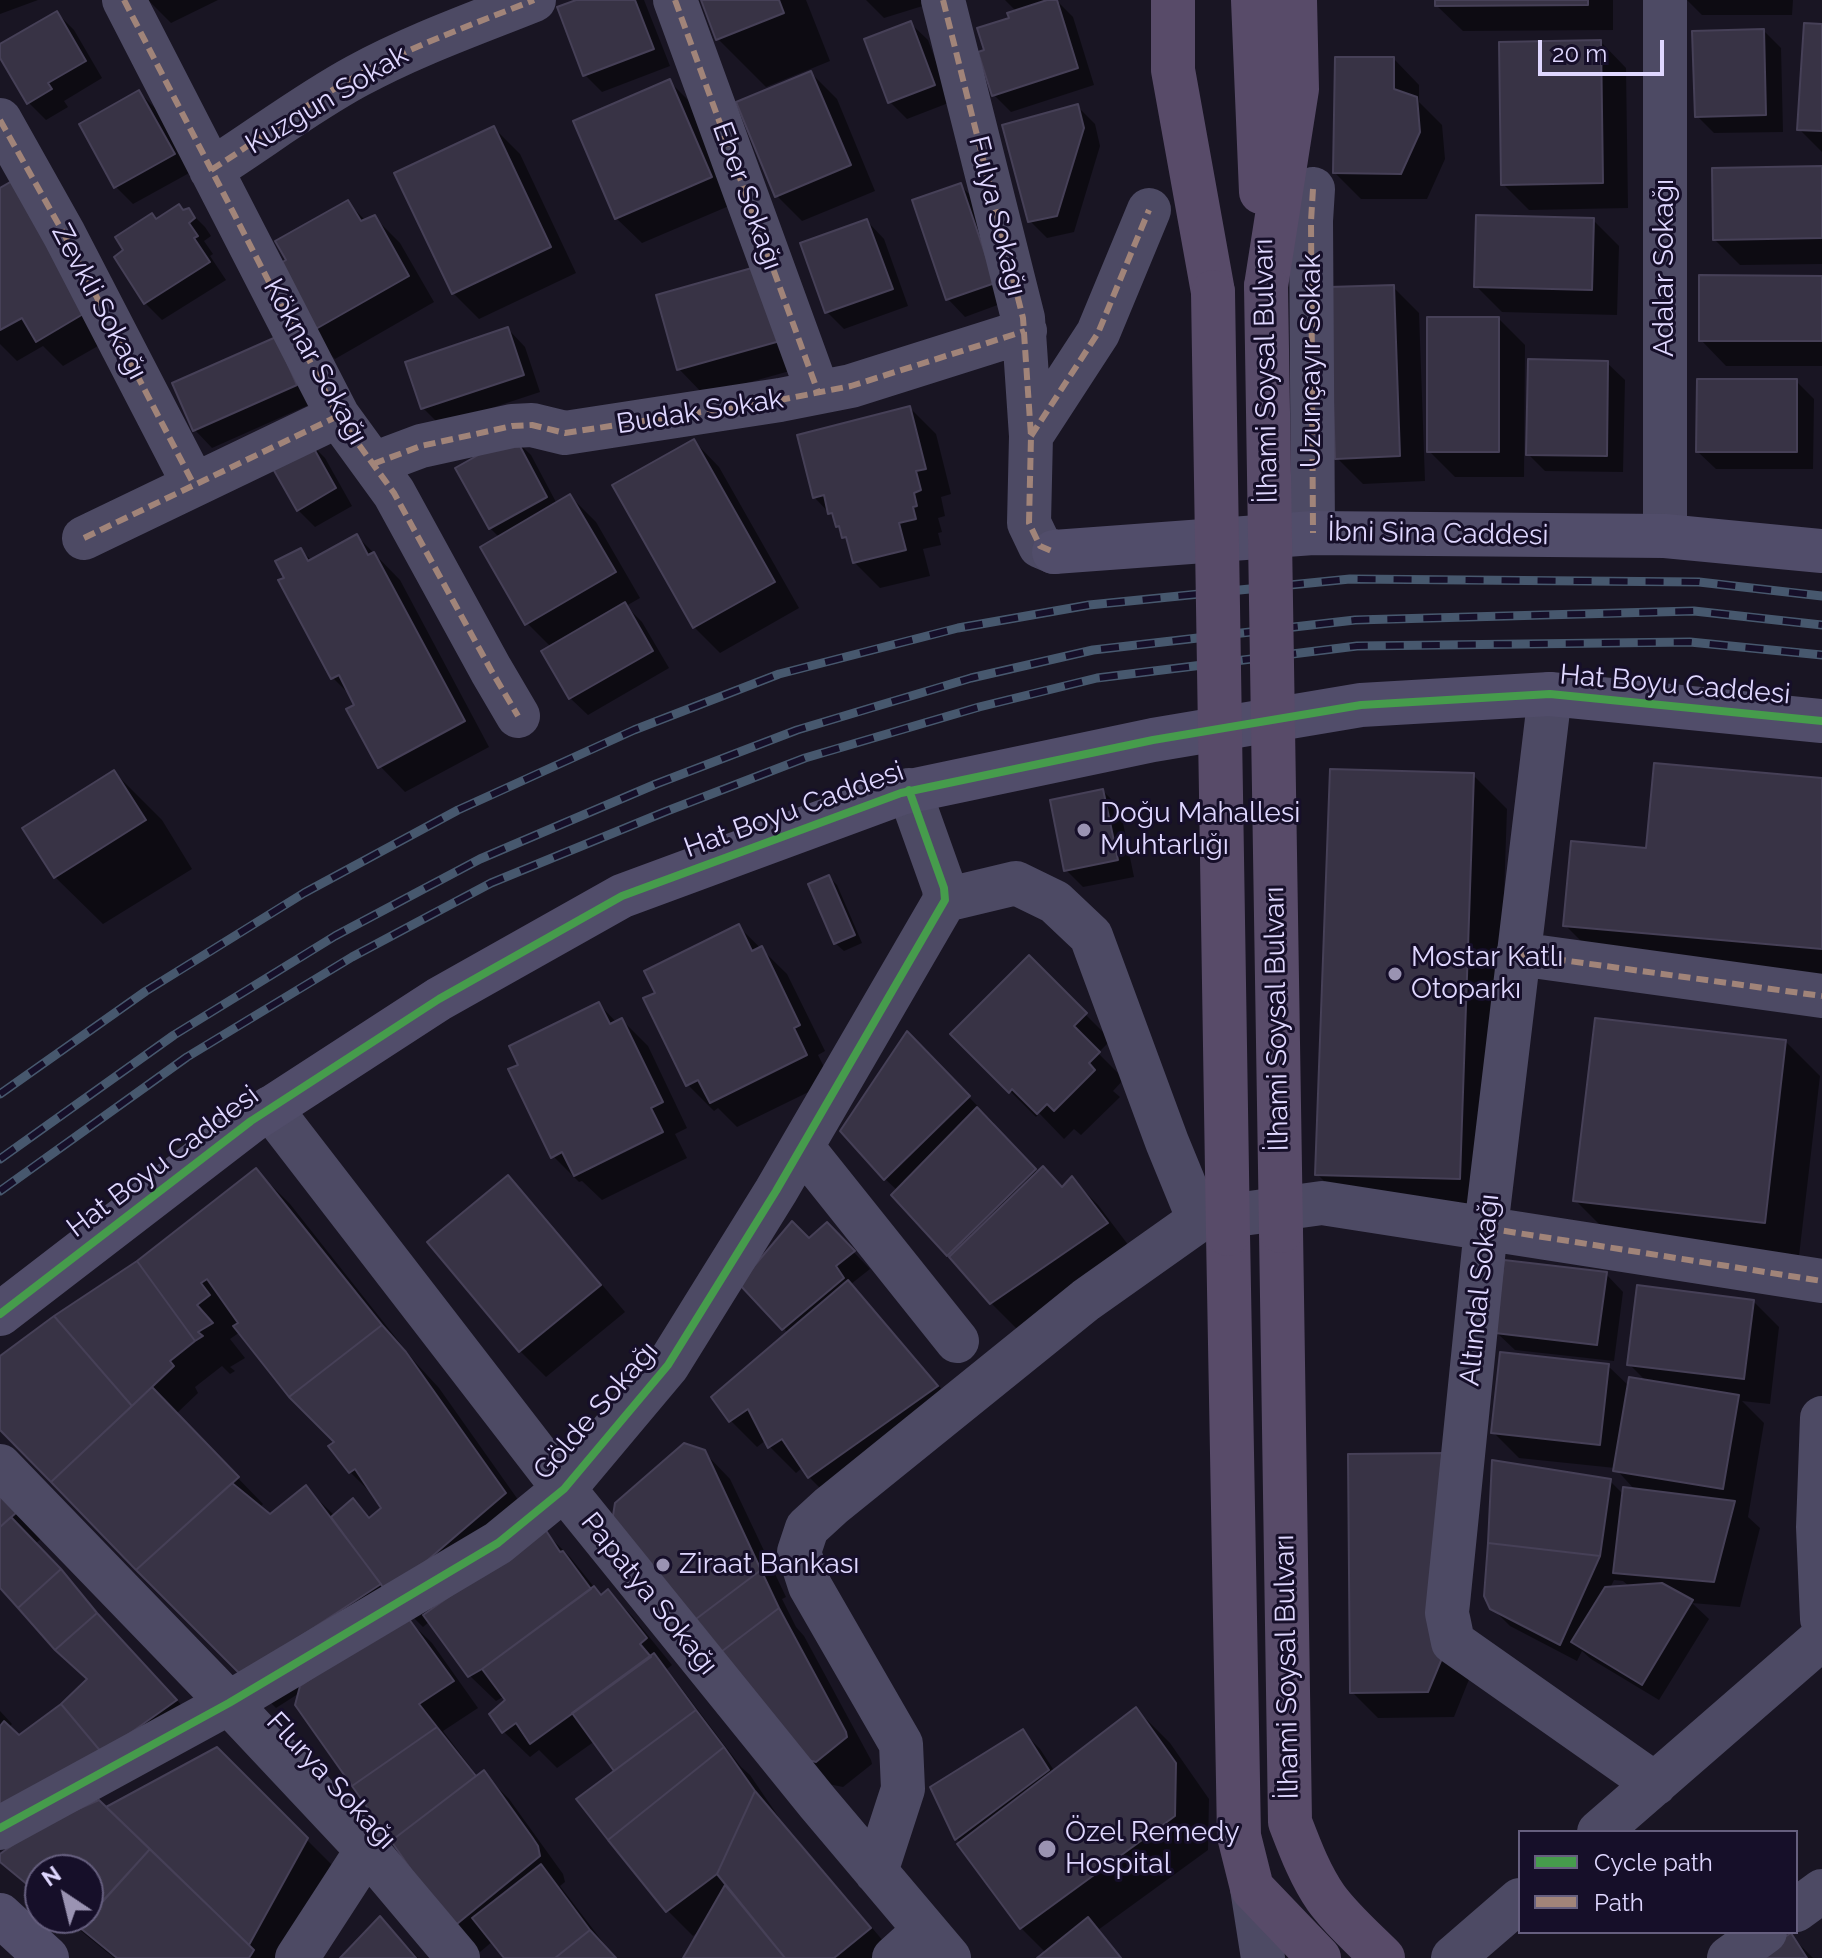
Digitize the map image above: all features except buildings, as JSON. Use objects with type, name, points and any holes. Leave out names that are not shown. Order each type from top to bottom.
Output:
[{"type":"main road","points":[[1173,0],[1173,70],[1213,292]]},
{"type":"main road","name":"İlhami Soysal Bulvarı","points":[[1202,0],[1213,292],[1214,1227],[1239,1836],[1252,1888],[1319,1958]]},
{"type":"main road","name":"İlhami Soysal Bulvarı","points":[[1253,0],[1266,286],[1290,1822],[1325,1897],[1383,1958]]},
{"type":"main road","points":[[1266,286],[1297,89],[1295,0]]},
{"type":"street","name":"Köknar Sokağı","points":[[124,0],[338,416],[394,493],[518,716]]},
{"type":"street","name":"Kuzgun Sokak","points":[[211,170],[358,76],[432,40],[534,0]]},
{"type":"street","name":"Eber Sokağı","points":[[675,0],[818,392]]},
{"type":"street","name":"Fulya Sokağı","points":[[943,0],[1023,318],[1031,436],[1029,523],[1040,546],[1054,552]]},
{"type":"street","name":"Adalar Sokağı","points":[[1665,0],[1665,536]]},
{"type":"street","name":"Zevkli Sokağı","points":[[0,120],[64,234],[194,485]]},
{"type":"street","name":"Uzunçayır Sokak","points":[[1313,189],[1313,533]]},
{"type":"street","points":[[1031,436],[1098,333],[1149,210]]},
{"type":"street","name":"Budak Sokak","points":[[373,464],[421,446],[512,426],[532,425],[565,433],[851,386],[1025,331]]},
{"type":"street","points":[[84,538],[338,416]]},
{"type":"street","name":"İbni Sina Caddesi","points":[[1054,552],[1313,533],[1665,536],[1822,551]]},
{"type":"street","name":"Hat Boyu Caddesi","points":[[0,1314],[270,1108],[439,999],[622,896],[905,792],[1153,740],[1361,705],[1550,694],[1822,721]]},
{"type":"street","name":"Altındal Sokağı","points":[[1550,694],[1486,1228],[1447,1613],[1453,1642],[1655,1784]]},
{"type":"street","points":[[905,792],[944,888],[945,900],[1016,883],[1055,902],[1091,936],[1167,1142],[1214,1227]]},
{"type":"street","name":"Gölde Sokağı","points":[[0,1828],[229,1703],[498,1543],[564,1489],[668,1365],[802,1147],[945,900]]},
{"type":"street","points":[[1518,954],[1822,996]]},
{"type":"street","name":"Papatya Sokağı","points":[[270,1108],[564,1489],[876,1872],[923,1949]]},
{"type":"street","points":[[802,1147],[957,1341]]},
{"type":"street","points":[[876,1872],[903,1789],[901,1744],[810,1586],[799,1552],[807,1528],[1086,1300],[1214,1227],[1322,1203],[1822,1281]]},
{"type":"street","points":[[1822,1418],[1818,1527],[1822,1619]]},
{"type":"street","name":"Flurya Sokağı","points":[[0,1466],[367,1850],[458,1958]]},
{"type":"street","points":[[1601,1830],[1822,1638]]},
{"type":"street","points":[[297,1958],[367,1850]]},
{"type":"street","points":[[1252,1888],[1263,1958]]},
{"type":"street","points":[[1798,1909],[1822,1891]]},
{"type":"street","points":[[1453,1958],[1518,1902]]},
{"type":"street","points":[[0,1915],[47,1958]]},
{"type":"street","points":[[1729,1958],[1762,1934]]},
{"type":"railway","points":[[0,1094],[146,991],[304,893],[458,810],[634,730],[779,674],[958,628],[1089,605],[1350,579],[1699,582],[1822,596]]},
{"type":"railway","points":[[0,1159],[174,1035],[335,936],[480,859],[656,784],[797,730],[971,678],[1093,650],[1355,620],[1694,611],[1822,625]]},
{"type":"railway","points":[[0,1191],[187,1057],[352,957],[491,883],[805,758],[979,707],[1097,678],[1357,646],[1690,642],[1822,655]]},
{"type":"marked path","points":[[124,0],[338,416],[394,493],[518,716]]},
{"type":"marked path","points":[[211,170],[357,76],[422,45],[534,0]]},
{"type":"marked path","points":[[675,0],[818,392]]},
{"type":"marked path","points":[[943,0],[1023,318],[1031,436],[1029,523],[1040,546],[1054,552]]},
{"type":"marked path","points":[[0,120],[64,234],[194,485]]},
{"type":"marked path","points":[[1313,189],[1313,533]]},
{"type":"marked path","points":[[1031,436],[1098,333],[1149,210]]},
{"type":"marked path","points":[[373,464],[421,446],[512,426],[532,425],[565,433],[851,386],[1025,331]]},
{"type":"marked path","points":[[84,538],[338,416]]},
{"type":"marked path","points":[[1518,954],[1822,996]]},
{"type":"marked path","points":[[1486,1228],[1822,1281]]},
{"type":"cycle path","points":[[0,1314],[251,1121],[439,999],[622,896],[901,793],[1153,740],[1361,705],[1550,694],[1822,721]]},
{"type":"cycle path","points":[[0,1828],[229,1703],[498,1543],[564,1489],[668,1365],[776,1191],[945,900],[944,888],[909,790]]},
{"type":"place","name":"Doğu Mahallesi Muhtarlığı","points":[[1084,830]]},
{"type":"place","name":"Mostar Katlı Otoparkı","points":[[1395,974]]},
{"type":"place","name":"Ziraat Bankası","points":[[663,1565]]},
{"type":"place","name":"Özel Remedy Hospital","points":[[1047,1849]]}]
